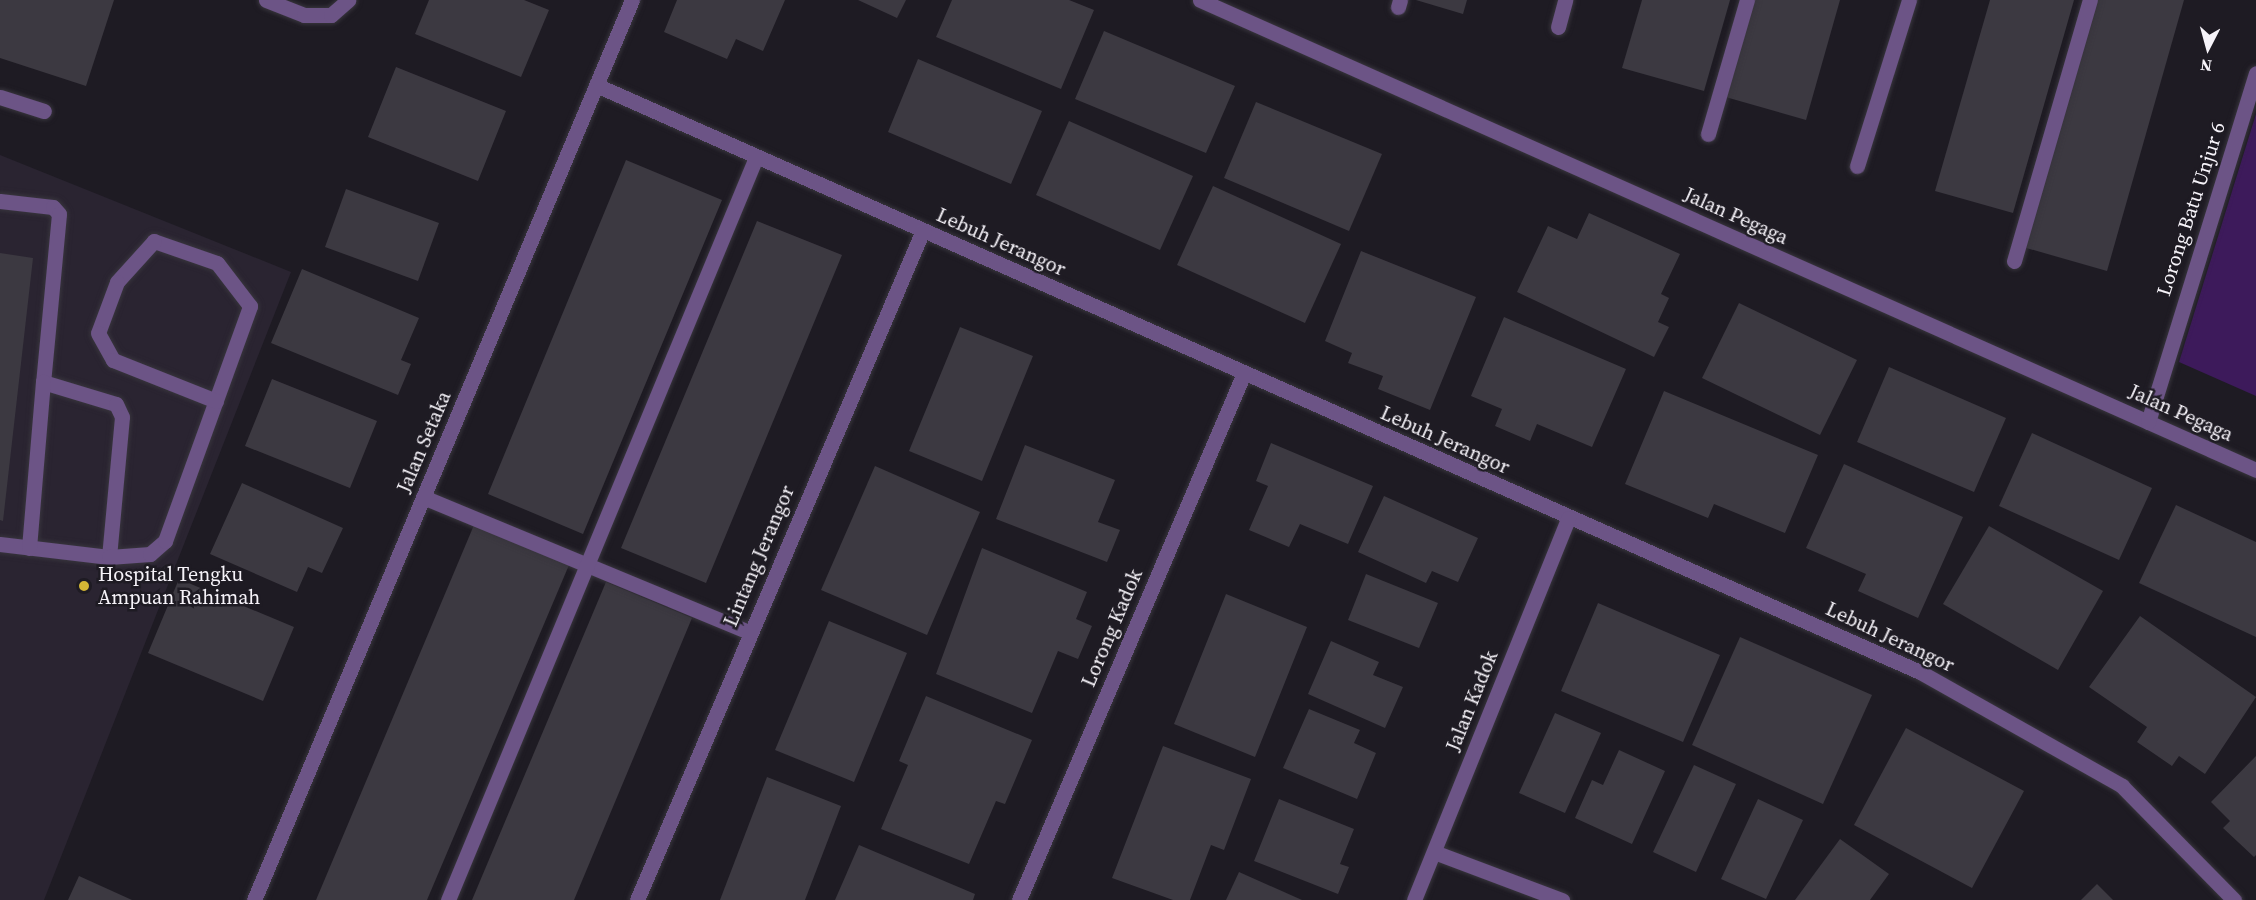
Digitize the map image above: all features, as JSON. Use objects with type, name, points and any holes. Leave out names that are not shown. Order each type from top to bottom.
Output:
[{"type":"street","points":[[266,0],[303,15],[331,15],[348,0]]},
{"type":"street","name":"Jalan Setaka","points":[[254,900],[632,0]]},
{"type":"street","name":"Jalan Pegaga","points":[[1200,0],[2256,470]]},
{"type":"street","points":[[1558,27],[1565,0]]},
{"type":"street","points":[[1708,134],[1747,0]]},
{"type":"street","points":[[1857,166],[1909,0]]},
{"type":"street","points":[[2014,261],[2090,0]]},
{"type":"street","name":"Lorong Batu Unjur 6","points":[[2148,422],[2157,381],[2256,74]]},
{"type":"street","name":"Lebuh Jerangor","points":[[596,85],[1568,518],[1920,672],[2039,735],[2122,786],[2234,900]]},
{"type":"street","points":[[0,97],[44,111]]},
{"type":"street","points":[[448,900],[756,157]]},
{"type":"street","points":[[0,201],[53,207],[59,214],[29,548]]},
{"type":"street","name":"Lintang Jerangor","points":[[637,900],[749,632],[923,230]]},
{"type":"street","points":[[0,544],[108,557],[150,554],[165,541],[216,400],[250,306],[217,263],[154,241],[117,282],[98,333],[113,360],[216,400]]},
{"type":"street","name":"Lorong Kadok","points":[[1019,900],[1244,373]]},
{"type":"street","points":[[43,382],[119,409],[108,557]]},
{"type":"street","points":[[423,496],[749,632]]},
{"type":"street","name":"Jalan Kadok","points":[[1414,900],[1568,518]]},
{"type":"street","points":[[1434,852],[1562,900]]},
{"type":"shaded area","points":[[2256,114],[2256,396],[2179,362]]},
{"type":"shaded area","name":"Hospital Tengku Ampuan Rahimah","points":[[0,155],[291,272],[44,900],[0,900]]},
{"type":"building","points":[[0,0],[114,0],[86,86],[0,58]]},
{"type":"building","points":[[429,0],[524,0],[549,10],[521,77],[415,34]]},
{"type":"building","points":[[677,0],[785,0],[763,51],[736,39],[727,59],[664,32]]},
{"type":"building","points":[[858,0],[906,0],[897,18]]},
{"type":"building","points":[[952,0],[1069,0],[1094,10],[1061,89],[936,37]]},
{"type":"building","points":[[1416,0],[1467,0],[1463,14]]},
{"type":"building","points":[[1642,0],[1730,0],[1704,91],[1622,68]]},
{"type":"building","points":[[1750,0],[1840,0],[1806,120],[1722,96]]},
{"type":"building","points":[[1990,0],[2074,0],[2013,213],[1935,191]]},
{"type":"building","points":[[2093,0],[2184,0],[2107,271],[2023,247]]},
{"type":"building","points":[[1104,31],[1235,86],[1206,153],[1075,99]]},
{"type":"building","points":[[918,59],[1042,111],[1011,184],[888,132]]},
{"type":"building","points":[[396,67],[506,111],[478,181],[368,137]]},
{"type":"building","points":[[1256,102],[1382,154],[1349,231],[1224,178]]},
{"type":"building","points":[[1069,121],[1193,176],[1160,250],[1036,195]]},
{"type":"building","points":[[626,160],[722,200],[583,534],[488,494]]},
{"type":"building","points":[[1213,186],[1341,244],[1305,323],[1177,265]]},
{"type":"building","points":[[346,189],[439,223],[418,281],[325,247]]},
{"type":"building","points":[[1589,213],[1680,254],[1661,294],[1669,298],[1658,322],[1669,327],[1654,357],[1517,292],[1548,226],[1577,239]]},
{"type":"building","points":[[757,221],[842,255],[706,583],[621,548]]},
{"type":"building","points":[[1361,251],[1476,297],[1430,410],[1378,389],[1383,376],[1348,363],[1352,353],[1325,341]]},
{"type":"building","points":[[0,253],[33,258],[3,521],[0,520]]},
{"type":"building","points":[[302,269],[419,318],[401,360],[411,364],[398,395],[271,343]]},
{"type":"building","points":[[1739,303],[1857,360],[1820,435],[1702,378]]},
{"type":"building","points":[[1504,317],[1626,369],[1592,447],[1537,424],[1530,441],[1495,426],[1502,409],[1471,396]]},
{"type":"building","points":[[960,327],[1033,356],[982,481],[909,451]]},
{"type":"building","points":[[1889,367],[2006,418],[1974,492],[1857,442]]},
{"type":"building","points":[[272,379],[377,421],[350,488],[245,446]]},
{"type":"building","points":[[1664,391],[1818,455],[1785,533],[1714,504],[1708,518],[1625,484]]},
{"type":"building","points":[[2032,433],[2152,488],[2119,560],[1999,506]]},
{"type":"building","points":[[1271,443],[1373,486],[1348,544],[1300,524],[1289,547],[1249,530],[1268,486],[1256,481]]},
{"type":"building","points":[[1025,445],[1115,480],[1098,522],[1120,530],[1107,562],[996,519]]},
{"type":"building","points":[[1844,464],[1963,517],[1918,618],[1858,591],[1866,574],[1806,548]]},
{"type":"building","points":[[875,466],[980,512],[927,635],[821,590]]},
{"type":"building","points":[[242,483],[343,528],[322,573],[308,567],[297,592],[210,554]]},
{"type":"building","points":[[1384,496],[1478,538],[1458,582],[1432,571],[1426,583],[1358,552]]},
{"type":"building","points":[[2176,505],[2256,542],[2256,637],[2139,583]]},
{"type":"building","points":[[474,525],[569,565],[427,900],[316,900]]},
{"type":"building","points":[[1989,526],[2103,591],[2058,670],[1943,604]]},
{"type":"building","points":[[982,548],[1087,592],[1076,619],[1092,626],[1078,659],[1058,651],[1032,713],[936,674]]},
{"type":"building","points":[[1366,574],[1438,603],[1419,648],[1348,620]]},
{"type":"building","points":[[179,579],[294,627],[263,701],[148,653]]},
{"type":"building","points":[[606,582],[692,618],[574,900],[472,900]]},
{"type":"building","points":[[1226,594],[1307,627],[1255,757],[1174,724]]},
{"type":"building","points":[[1598,603],[1720,655],[1683,742],[1561,691]]},
{"type":"building","points":[[2140,616],[2256,697],[2205,774],[2179,756],[2172,766],[2137,742],[2147,727],[2089,687]]},
{"type":"building","points":[[829,621],[907,653],[854,782],[775,750]]},
{"type":"building","points":[[1740,637],[1872,695],[1823,804],[1692,745]]},
{"type":"building","points":[[1331,641],[1379,662],[1373,675],[1403,687],[1385,728],[1308,694]]},
{"type":"building","points":[[926,696],[1032,740],[1005,804],[996,801],[969,864],[881,829],[908,765],[899,761]]},
{"type":"building","points":[[1309,709],[1360,730],[1354,743],[1376,753],[1357,799],[1283,768]]},
{"type":"building","points":[[1555,713],[1601,733],[1565,813],[1519,793]]},
{"type":"building","points":[[1906,728],[2024,791],[1972,888],[1854,825]]},
{"type":"building","points":[[1163,746],[1251,779],[1224,850],[1211,845],[1190,900],[1173,900],[1112,878]]},
{"type":"building","points":[[1619,750],[1665,771],[1632,844],[1575,818],[1592,780],[1603,785]]},
{"type":"building","points":[[2256,756],[2256,855],[2254,857],[2223,828],[2230,821],[2211,802]]},
{"type":"building","points":[[1694,765],[1736,784],[1696,872],[1653,852]]},
{"type":"building","points":[[767,777],[841,806],[805,900],[720,900]]},
{"type":"building","points":[[1279,799],[1354,829],[1340,864],[1349,867],[1338,894],[1254,861]]},
{"type":"building","points":[[1758,799],[1803,820],[1766,899],[1721,879]]},
{"type":"building","points":[[1840,839],[1889,874],[1870,900],[1795,900]]},
{"type":"building","points":[[859,845],[975,894],[973,900],[835,900]]},
{"type":"building","points":[[1239,872],[1302,900],[1226,900]]},
{"type":"building","points":[[79,876],[132,900],[68,900]]},
{"type":"building","points":[[2097,884],[2113,900],[2081,900]]},
{"type":"place","name":"Hospital Tengku Ampuan Rahimah","points":[[84,586]]}]
